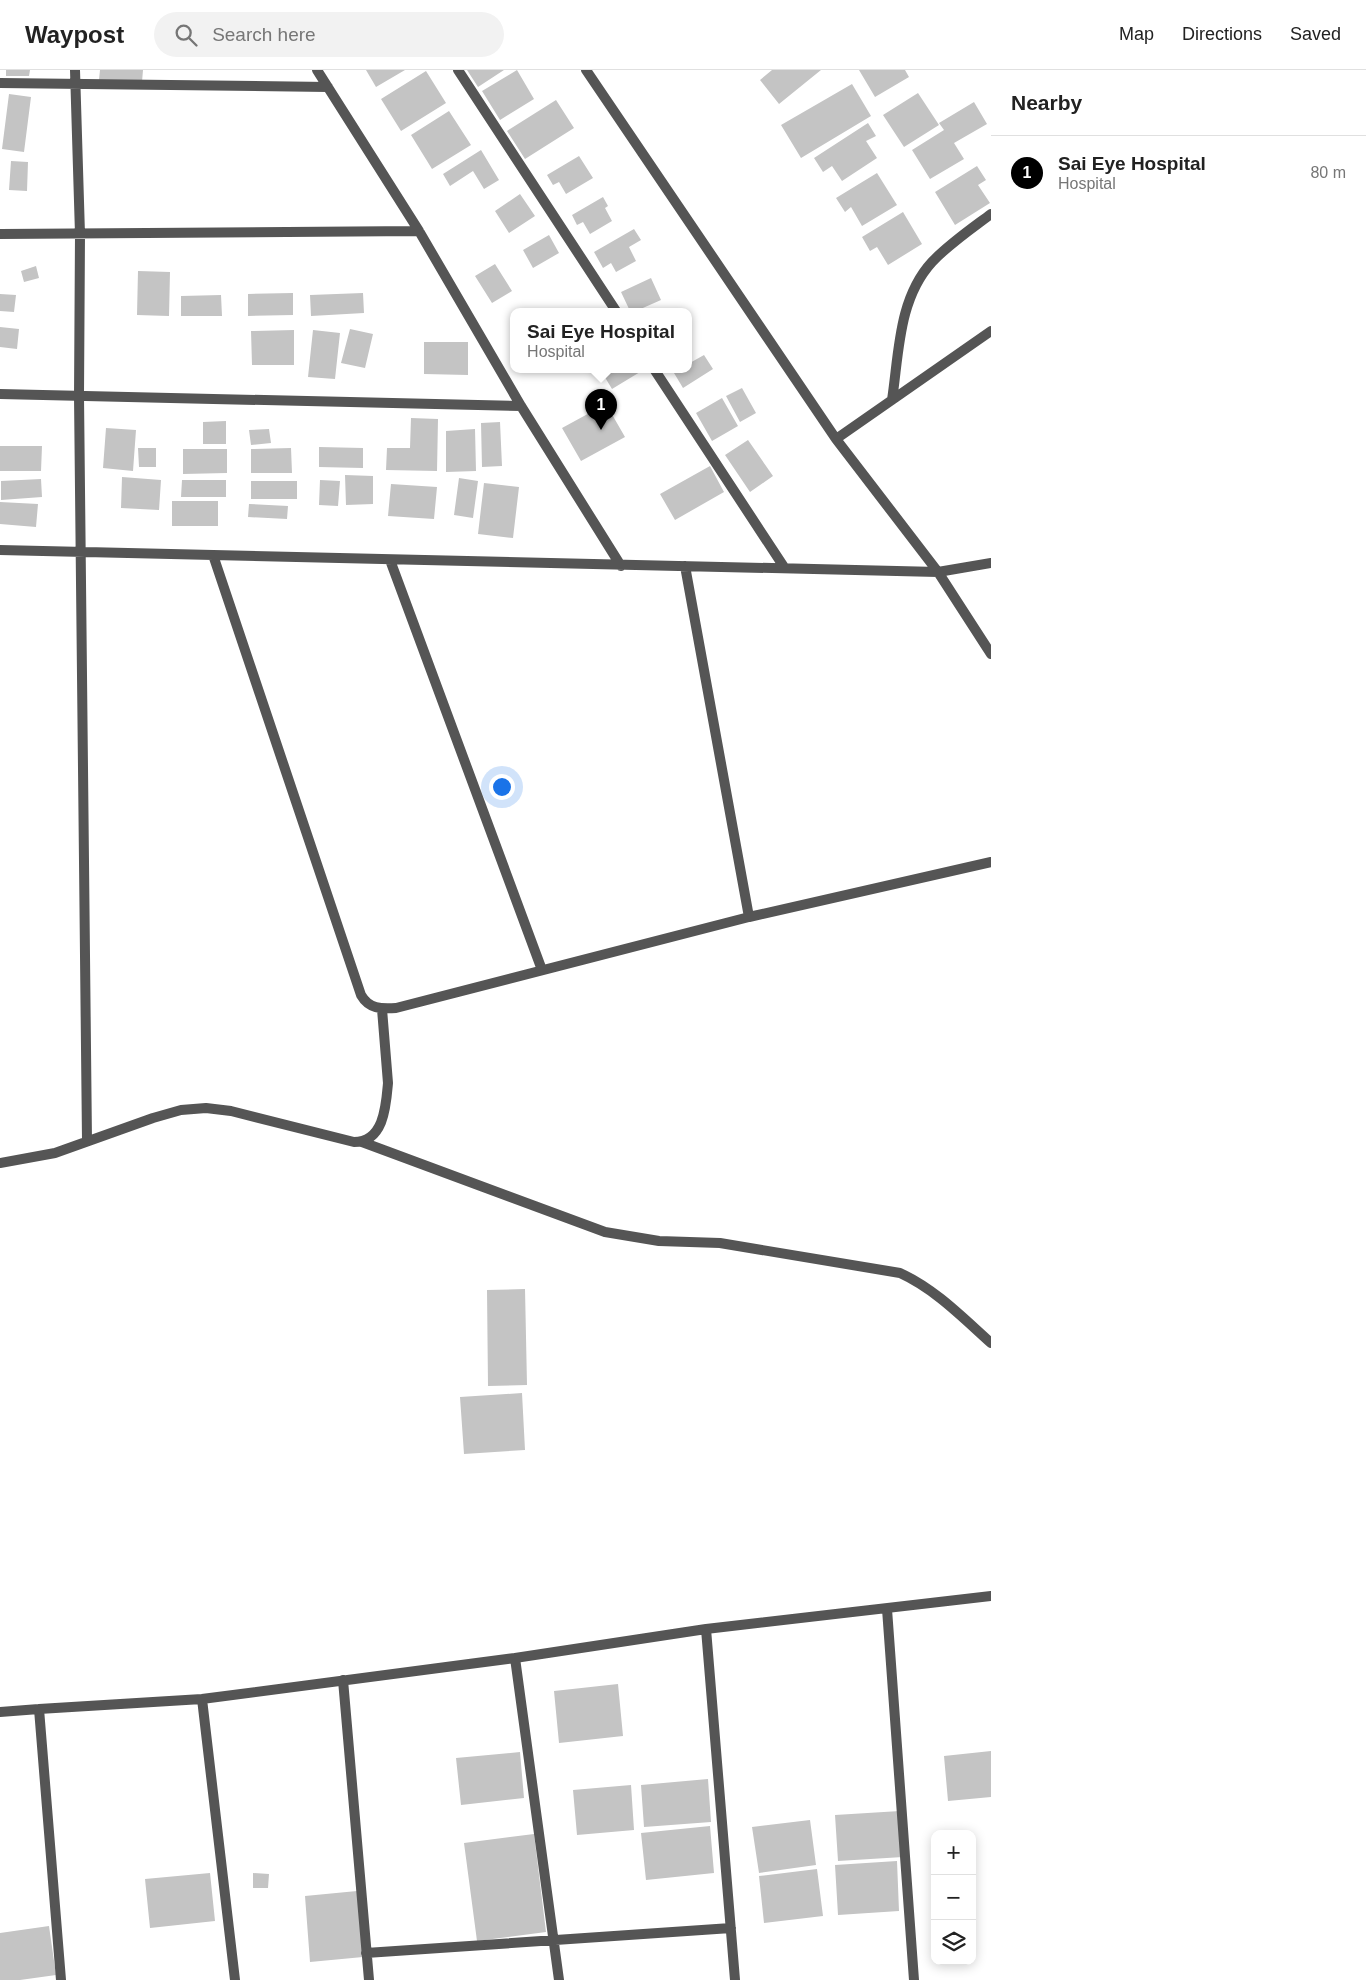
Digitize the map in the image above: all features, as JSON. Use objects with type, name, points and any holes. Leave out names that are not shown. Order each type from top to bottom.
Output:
[{"type":"street","points":[[76,70],[80,234],[79,396],[87,1141]]},
{"type":"street","points":[[317,70],[418,231],[521,406],[621,566]]},
{"type":"street","points":[[458,70],[614,308]]},
{"type":"street","points":[[586,70],[836,439],[938,572],[991,654]]},
{"type":"street","points":[[0,83],[328,87]]},
{"type":"street","points":[[892,400],[904,314],[910,295],[931,263],[991,214]]},
{"type":"street","points":[[0,234],[418,231]]},
{"type":"street","points":[[836,439],[991,331]]},
{"type":"street","points":[[657,373],[784,567]]},
{"type":"street","points":[[0,394],[521,406]]},
{"type":"street","points":[[0,550],[938,572],[991,564]]},
{"type":"street","points":[[213,555],[361,995],[368,1005],[382,1009],[396,1008],[749,917],[991,862]]},
{"type":"street","points":[[390,560],[542,970]]},
{"type":"street","points":[[685,566],[749,917]]},
{"type":"street","points":[[362,1142],[370,1139],[380,1126],[387,1095],[388,1083],[382,1009]]},
{"type":"street","points":[[0,1163],[55,1154],[87,1141],[181,1110],[206,1108],[231,1111],[354,1142],[362,1142],[605,1232],[659,1242],[720,1243],[900,1273],[934,1292],[991,1343]]},
{"type":"street","points":[[0,1712],[202,1699],[515,1658],[706,1630],[991,1596]]},
{"type":"street","points":[[887,1609],[914,1980]]},
{"type":"street","points":[[706,1630],[735,1980]]},
{"type":"street","points":[[515,1658],[559,1980]]},
{"type":"street","points":[[344,1680],[369,1980]]},
{"type":"street","points":[[202,1699],[235,1980]]},
{"type":"street","points":[[39,1710],[61,1980]]},
{"type":"street","points":[[366,1953],[731,1928]]},
{"type":"building","points":[[6,70],[30,70],[29,76],[6,76]]},
{"type":"building","points":[[100,70],[143,70],[142,82],[99,80]]},
{"type":"building","points":[[366,70],[405,70],[376,87]]},
{"type":"building","points":[[467,70],[504,70],[478,87]]},
{"type":"building","points":[[517,70],[534,99],[500,120],[482,91]]},
{"type":"building","points":[[772,70],[821,70],[779,104],[760,80]]},
{"type":"building","points":[[859,70],[905,70],[909,77],[875,97]]},
{"type":"building","points":[[426,71],[446,103],[401,131],[381,99]]},
{"type":"building","points":[[852,84],[871,116],[801,158],[781,125]]},
{"type":"building","points":[[918,93],[939,125],[904,147],[883,115]]},
{"type":"building","points":[[9,94],[31,97],[24,152],[2,149]]},
{"type":"building","points":[[556,100],[574,128],[525,159],[507,131]]},
{"type":"building","points":[[974,102],[987,124],[954,143],[964,159],[930,179],[912,150],[944,130],[939,123]]},
{"type":"building","points":[[449,111],[471,145],[432,169],[411,135]]},
{"type":"building","points":[[868,123],[876,136],[866,141],[877,158],[842,181],[832,166],[823,172],[814,158]]},
{"type":"building","points":[[481,150],[499,180],[484,189],[473,171],[450,186],[443,174]]},
{"type":"building","points":[[579,156],[593,178],[566,194],[559,182],[553,185],[547,175]]},
{"type":"building","points":[[11,161],[28,162],[27,191],[9,190]]},
{"type":"building","points":[[977,166],[986,180],[978,185],[990,203],[955,225],[935,192]]},
{"type":"building","points":[[877,173],[897,205],[862,226],[851,207],[845,212],[836,198]]},
{"type":"building","points":[[520,194],[535,216],[509,233],[495,211]]},
{"type":"building","points":[[603,197],[608,206],[605,208],[612,221],[590,234],[583,222],[577,225],[572,215]]},
{"type":"building","points":[[903,212],[922,244],[888,265],[877,247],[870,251],[862,237]]},
{"type":"building","points":[[634,229],[641,240],[629,247],[636,261],[616,272],[611,263],[603,268],[594,252]]},
{"type":"building","points":[[549,235],[559,253],[533,268],[523,250]]},
{"type":"building","points":[[495,264],[512,291],[492,303],[475,276]]},
{"type":"building","points":[[36,266],[39,278],[24,282],[21,271]]},
{"type":"building","points":[[138,271],[170,272],[169,316],[137,315]]},
{"type":"building","points":[[651,278],[661,300],[643,308],[629,308],[621,292]]},
{"type":"building","points":[[293,293],[293,315],[248,316],[248,294]]},
{"type":"building","points":[[363,293],[364,313],[311,316],[310,295]]},
{"type":"building","points":[[0,294],[16,295],[14,312],[0,311]]},
{"type":"building","points":[[221,295],[222,316],[181,316],[181,296]]},
{"type":"building","points":[[0,327],[19,329],[17,349],[0,347]]},
{"type":"building","points":[[350,329],[373,334],[365,368],[341,363]]},
{"type":"building","points":[[294,330],[294,365],[252,365],[251,331]]},
{"type":"building","points":[[313,330],[340,333],[335,379],[308,377]]},
{"type":"building","points":[[424,342],[468,342],[468,375],[424,374]]},
{"type":"building","points":[[704,355],[713,369],[683,388],[674,373],[692,373],[692,362]]},
{"type":"building","points":[[602,373],[638,373],[612,389]]},
{"type":"building","points":[[742,388],[756,413],[740,422],[726,396]]},
{"type":"building","points":[[722,398],[738,426],[712,441],[696,413]]},
{"type":"building","points":[[606,404],[625,437],[581,461],[562,428]]},
{"type":"building","points":[[411,418],[438,419],[437,471],[386,470],[387,448],[410,448]]},
{"type":"building","points":[[226,421],[226,444],[203,444],[203,422]]},
{"type":"building","points":[[500,422],[502,466],[482,467],[481,423]]},
{"type":"building","points":[[106,428],[136,430],[133,471],[103,468]]},
{"type":"building","points":[[269,429],[271,443],[251,445],[249,430]]},
{"type":"building","points":[[475,429],[476,471],[446,472],[446,431]]},
{"type":"building","points":[[748,440],[773,476],[750,492],[725,455]]},
{"type":"building","points":[[0,446],[42,446],[41,471],[0,471]]},
{"type":"building","points":[[319,447],[363,448],[363,468],[319,467]]},
{"type":"building","points":[[138,448],[156,448],[156,467],[139,467]]},
{"type":"building","points":[[291,448],[292,473],[251,473],[251,449]]},
{"type":"building","points":[[183,449],[227,449],[227,473],[183,474]]},
{"type":"building","points":[[710,466],[724,492],[675,520],[660,494]]},
{"type":"building","points":[[345,475],[373,476],[373,504],[346,505]]},
{"type":"building","points":[[122,477],[161,480],[159,510],[121,508]]},
{"type":"building","points":[[459,478],[478,481],[473,518],[454,515]]},
{"type":"building","points":[[41,479],[42,497],[1,500],[1,481]]},
{"type":"building","points":[[182,480],[226,480],[226,497],[181,497]]},
{"type":"building","points":[[320,480],[340,481],[338,506],[319,505]]},
{"type":"building","points":[[251,481],[297,481],[297,499],[251,499]]},
{"type":"building","points":[[484,483],[519,487],[513,538],[478,534]]},
{"type":"building","points":[[391,484],[437,487],[434,519],[388,516]]},
{"type":"building","points":[[172,501],[218,501],[218,526],[172,526]]},
{"type":"building","points":[[0,502],[38,504],[36,527],[0,524]]},
{"type":"building","points":[[249,504],[288,506],[287,519],[248,517]]},
{"type":"building","points":[[525,1289],[527,1385],[488,1386],[487,1290]]},
{"type":"building","points":[[522,1393],[525,1450],[464,1454],[460,1397]]},
{"type":"building","points":[[618,1684],[623,1736],[559,1743],[554,1691]]},
{"type":"building","points":[[991,1751],[991,1797],[948,1801],[944,1756]]},
{"type":"building","points":[[520,1752],[524,1798],[461,1805],[456,1758]]},
{"type":"building","points":[[708,1779],[711,1822],[644,1827],[641,1785]]},
{"type":"building","points":[[631,1785],[634,1830],[577,1835],[573,1790]]},
{"type":"building","points":[[900,1811],[903,1857],[838,1861],[835,1815]]},
{"type":"building","points":[[810,1820],[816,1865],[759,1873],[752,1827]]},
{"type":"building","points":[[710,1826],[714,1873],[646,1880],[641,1833]]},
{"type":"building","points":[[534,1834],[546,1932],[477,1941],[464,1843]]},
{"type":"building","points":[[897,1861],[899,1911],[838,1915],[835,1865]]},
{"type":"building","points":[[817,1869],[823,1916],[764,1923],[759,1876]]},
{"type":"building","points":[[210,1873],[215,1921],[150,1928],[145,1879]]},
{"type":"building","points":[[253,1873],[269,1874],[268,1888],[253,1888]]},
{"type":"building","points":[[357,1891],[363,1957],[310,1962],[305,1896]]},
{"type":"building","points":[[49,1926],[56,1975],[20,1980],[0,1980],[0,1933]]},
{"type":"place","name":"Sai Eye Hospital","points":[[601,430]]}]
